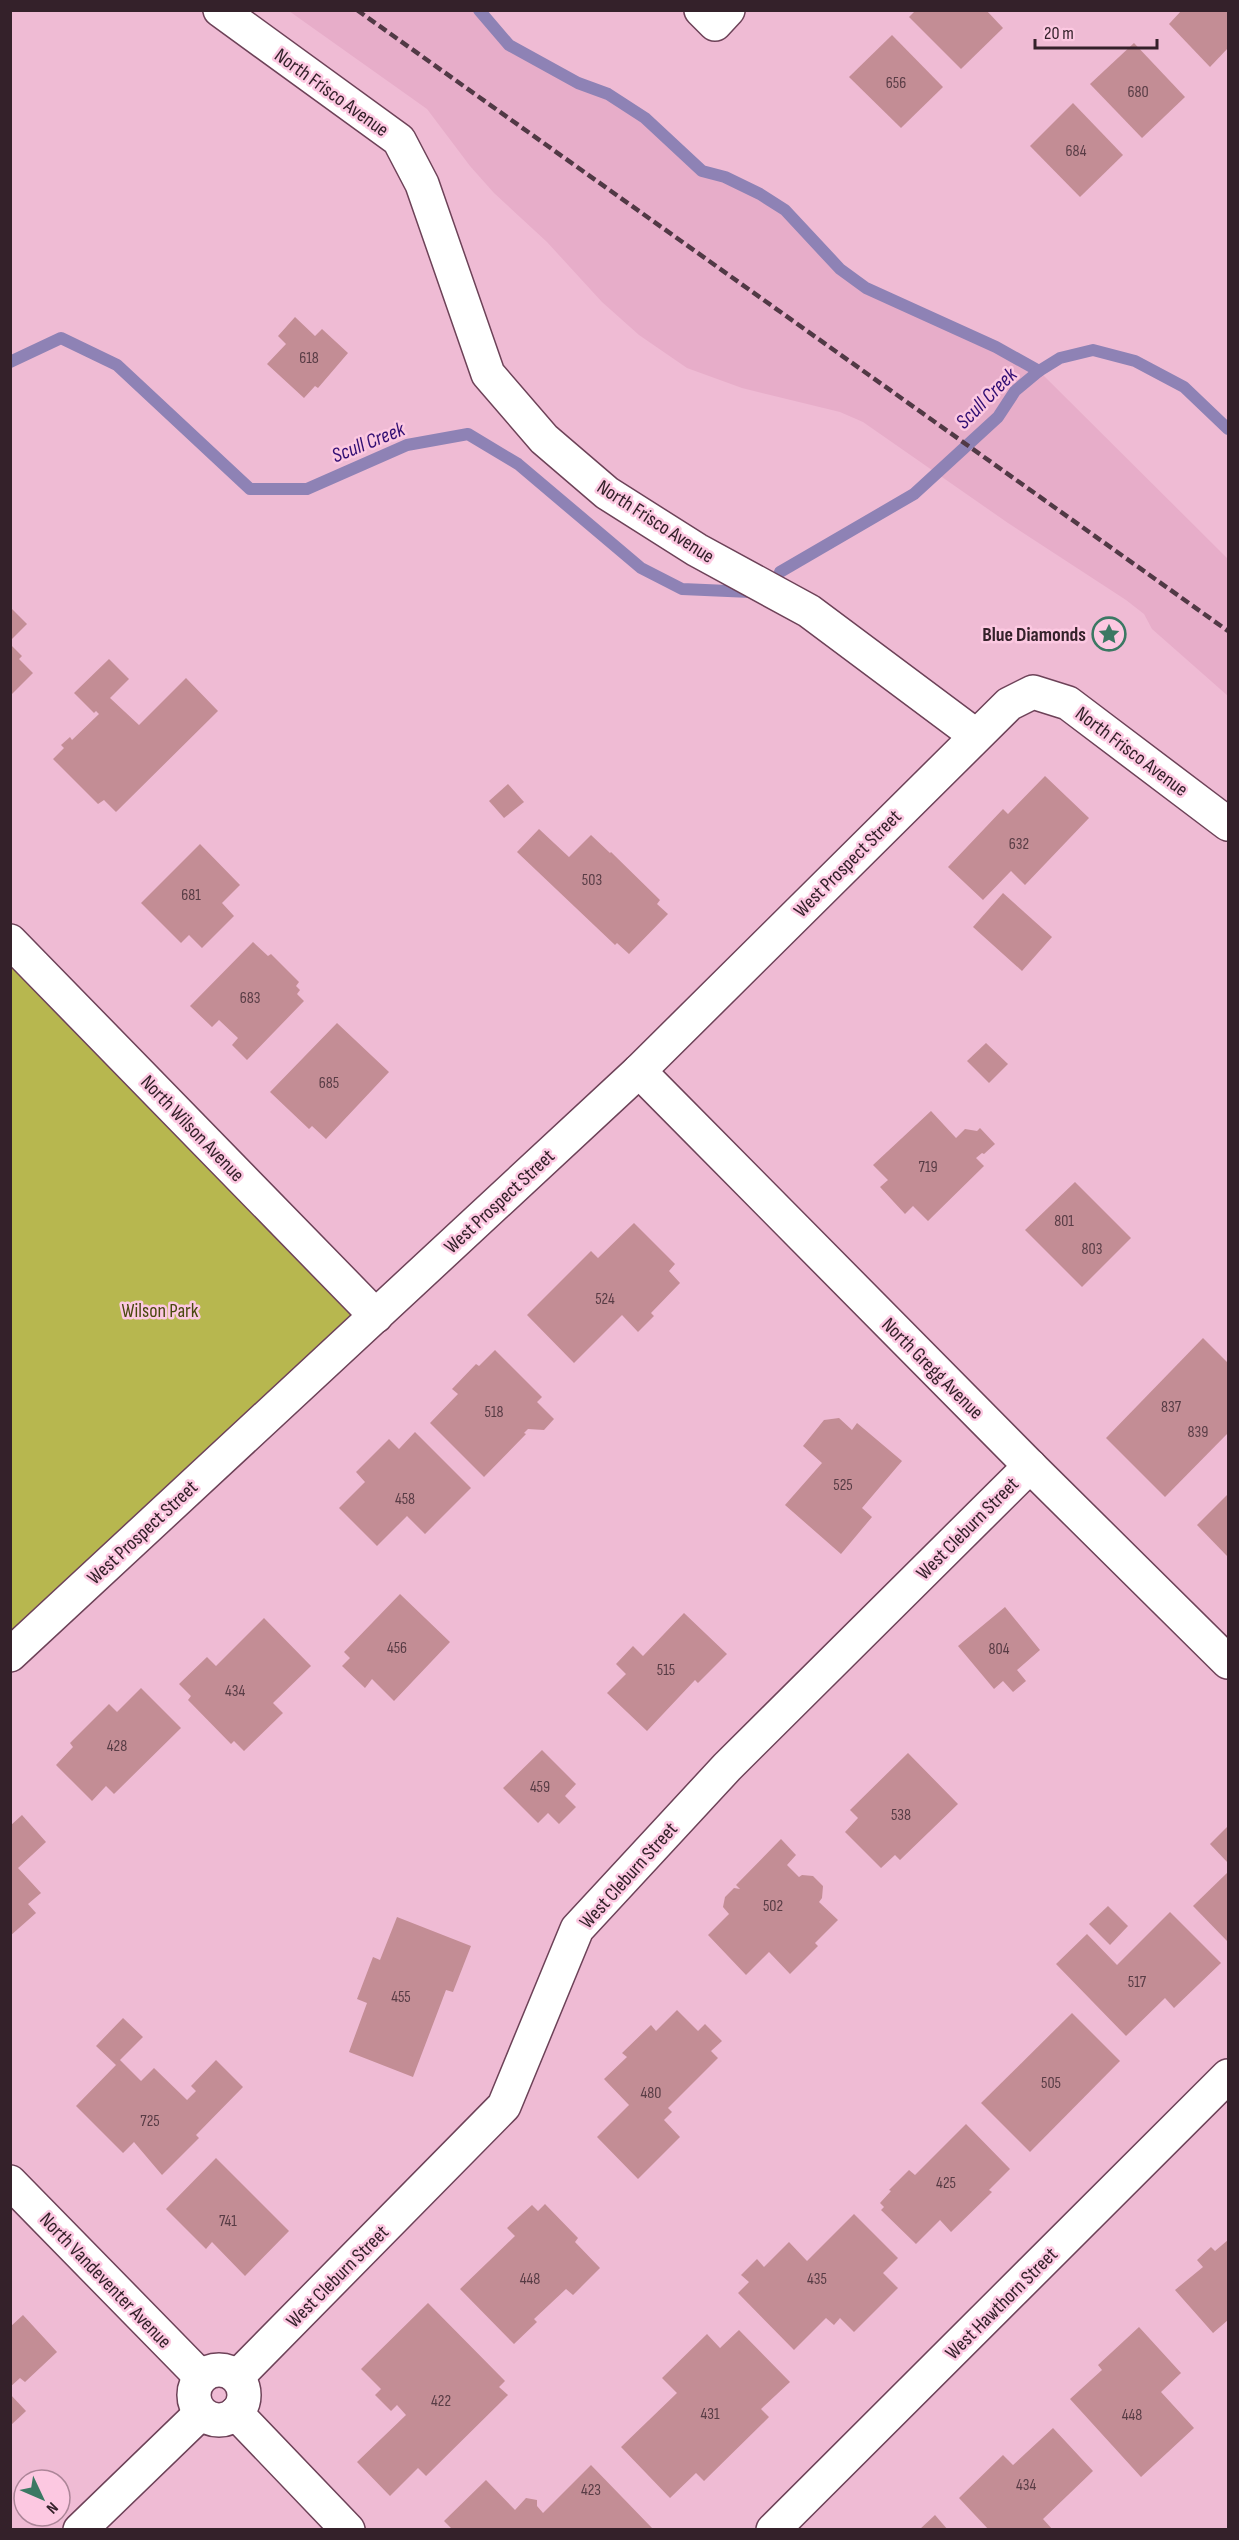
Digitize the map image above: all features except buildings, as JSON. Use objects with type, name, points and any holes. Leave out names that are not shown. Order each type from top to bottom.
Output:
[{"type":"street","name":"North Frisco Avenue","points":[[220,10],[399,140],[422,184],[488,374],[544,439],[608,493],[697,550],[809,611],[975,735],[1009,704],[1033,692],[1068,703],[1228,824]]},
{"type":"street","points":[[701,10],[715,24],[728,10]]},
{"type":"street","name":"West Prospect Street","points":[[10,1655],[639,1071],[975,735]]},
{"type":"street","name":"North Wilson Avenue","points":[[10,940],[376,1316]]},
{"type":"street","name":"North Gregg Avenue","points":[[639,1071],[1030,1466],[1228,1662]]},
{"type":"street","name":"West Cleburn Street","points":[[237,2377],[504,2106],[577,1929],[727,1767],[1030,1466]]},
{"type":"street","name":"West Hawthorn Street","points":[[774,2529],[1228,2076]]},
{"type":"street","name":"North Vandeventer Avenue","points":[[10,2182],[201,2377]]},
{"type":"street","points":[[220,2368],[229,2370],[237,2377],[245,2396],[236,2413],[220,2420],[209,2419],[201,2413],[192,2396],[195,2385],[201,2377],[211,2370],[220,2368]]},
{"type":"street","points":[[81,2529],[201,2413]]},
{"type":"street","points":[[236,2413],[348,2529]]},
{"type":"shaded area","points":[[289,11],[478,11],[509,45],[578,83],[608,94],[645,118],[702,171],[725,177],[760,194],[785,210],[840,269],[866,288],[996,347],[1039,371],[1228,559],[1228,696],[1152,629],[1144,614],[1126,600],[1008,523],[863,422],[840,412],[742,388],[687,368],[639,335],[602,302],[547,242],[494,193],[470,166],[427,109]]},
{"type":"green space","name":"Wilson Park","points":[[11,941],[376,1316],[11,1655]]},
{"type":"waterway","points":[[479,10],[509,45],[578,83],[608,94],[645,118],[702,171],[725,177],[760,194],[785,210],[840,269],[866,288],[996,347],[1039,371]]},
{"type":"waterway","name":"Scull Creek","points":[[10,362],[61,338],[117,365],[250,489],[307,489],[407,445],[468,434],[518,464],[641,568],[682,589],[751,592]]},
{"type":"waterway","name":"Scull Creek","points":[[780,572],[914,494],[998,417],[1015,391],[1039,371],[1060,358],[1093,350],[1135,361],[1184,387],[1228,429]]},
{"type":"railway","points":[[357,10],[1228,631]]},
{"type":"place","name":"Blue Diamonds","points":[[1109,634]]}]
